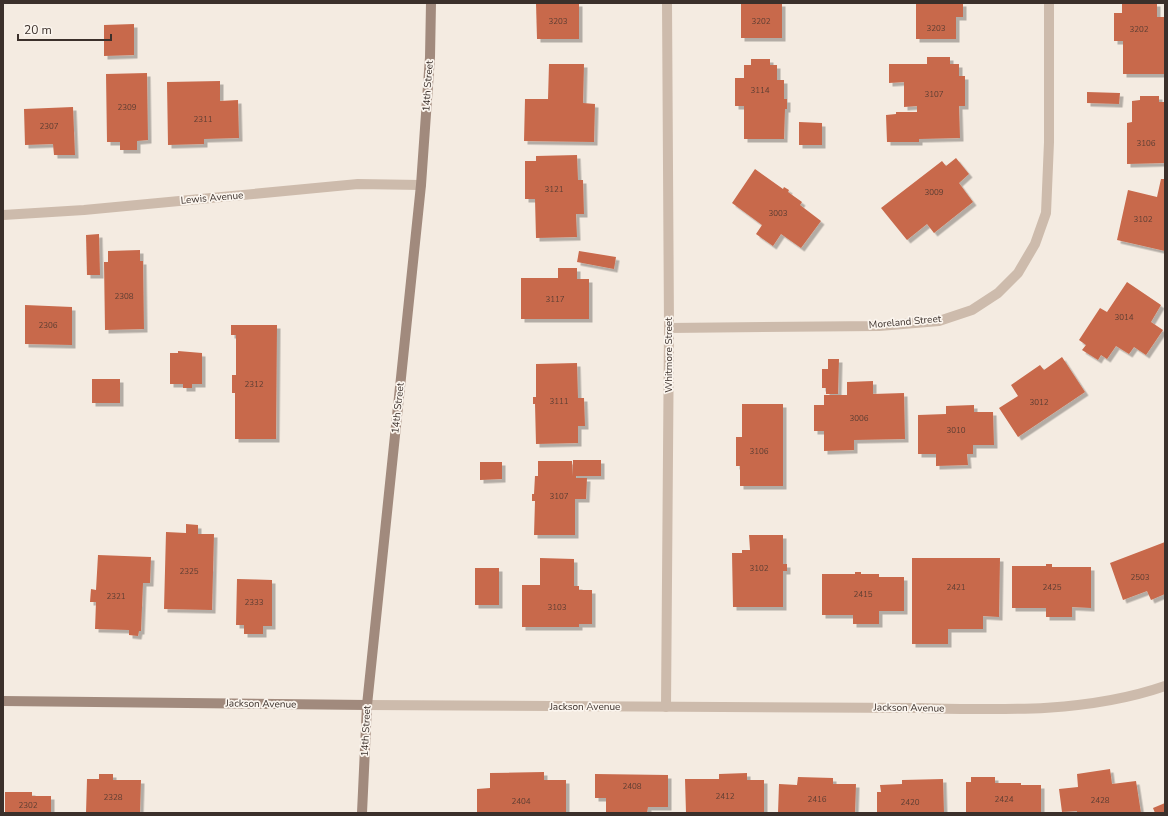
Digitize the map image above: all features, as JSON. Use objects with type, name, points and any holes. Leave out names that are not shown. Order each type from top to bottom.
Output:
[{"type":"street","name":"14th Street","points":[[362,813],[367,705],[421,185],[430,57],[431,3]]},
{"type":"street","name":"Whitmore Street","points":[[666,707],[669,328],[667,3]]},
{"type":"street","name":"Moreland Street","points":[[669,328],[879,326],[939,321],[972,310],[998,293],[1018,273],[1035,244],[1046,212],[1049,142],[1049,3]]},
{"type":"street","name":"Lewis Avenue","points":[[3,215],[84,210],[358,184],[421,185]]},
{"type":"street","name":"Jackson Avenue","points":[[3,701],[1004,710],[1091,704],[1143,693],[1165,686]]},
{"type":"building","points":[[536,3],[579,3],[579,39],[537,39]]},
{"type":"building","points":[[741,3],[782,3],[782,38],[741,38]]},
{"type":"building","points":[[916,3],[963,3],[963,17],[956,17],[956,39],[916,39]]},
{"type":"building","points":[[1122,3],[1157,3],[1157,17],[1164,17],[1164,74],[1123,74],[1123,41],[1114,41],[1114,13],[1122,13]]},
{"type":"building","points":[[134,24],[134,55],[104,56],[104,25]]},
{"type":"building","points":[[927,57],[950,57],[950,64],[959,64],[959,76],[965,76],[965,106],[959,106],[960,138],[919,139],[919,142],[887,142],[886,115],[896,114],[896,112],[917,112],[917,106],[904,107],[904,82],[889,83],[889,64],[927,64]]},
{"type":"building","points":[[751,59],[770,59],[770,65],[777,65],[777,80],[784,80],[784,99],[787,99],[787,109],[785,109],[784,139],[744,139],[744,106],[735,106],[735,78],[744,78],[744,65],[751,65]]},
{"type":"building","points":[[549,64],[584,64],[583,103],[595,104],[594,142],[524,141],[525,99],[548,99]]},
{"type":"building","points":[[147,73],[148,140],[137,141],[137,150],[120,150],[120,142],[107,142],[106,74]]},
{"type":"building","points":[[220,81],[220,101],[238,100],[239,138],[204,139],[204,144],[168,145],[167,82]]},
{"type":"building","points":[[1087,92],[1120,93],[1119,104],[1087,103]]},
{"type":"building","points":[[1140,96],[1159,96],[1159,102],[1165,102],[1165,163],[1127,164],[1127,123],[1132,122],[1132,101],[1140,100]]},
{"type":"building","points":[[73,107],[75,155],[54,155],[53,144],[25,145],[24,109]]},
{"type":"building","points":[[799,122],[822,123],[822,145],[799,145]]},
{"type":"building","points":[[577,155],[578,180],[583,180],[584,214],[576,214],[577,237],[536,238],[535,199],[525,199],[525,161],[536,161],[536,156]]},
{"type":"building","points":[[956,158],[969,174],[959,183],[973,202],[934,233],[927,224],[907,240],[881,208],[942,161],[946,166]]},
{"type":"building","points":[[755,169],[783,189],[784,187],[789,190],[788,192],[802,202],[800,205],[821,221],[801,248],[781,234],[773,246],[756,234],[762,225],[732,203]]},
{"type":"building","points":[[1161,179],[1165,179],[1165,251],[1117,240],[1128,190],[1157,197]]},
{"type":"building","points":[[99,234],[100,275],[87,275],[86,235]]},
{"type":"building","points":[[140,250],[140,261],[143,261],[144,329],[105,330],[104,262],[108,262],[108,251]]},
{"type":"building","points":[[579,251],[616,257],[614,269],[577,262]]},
{"type":"building","points":[[558,268],[577,268],[577,279],[589,279],[589,319],[521,319],[521,278],[558,278]]},
{"type":"building","points":[[1127,282],[1161,305],[1151,322],[1163,330],[1146,355],[1134,347],[1129,354],[1116,346],[1107,359],[1101,355],[1098,360],[1082,350],[1086,345],[1079,340],[1100,308],[1107,312]]},
{"type":"building","points":[[25,305],[72,307],[72,345],[25,344]]},
{"type":"building","points":[[231,325],[277,325],[276,439],[235,439],[235,393],[232,393],[232,375],[236,375],[236,335],[231,335]]},
{"type":"building","points":[[178,351],[202,353],[202,384],[192,384],[192,388],[183,388],[183,384],[170,384],[170,353],[178,353]]},
{"type":"building","points":[[1062,357],[1085,392],[1018,437],[999,408],[1018,396],[1011,385],[1040,365],[1044,370]]},
{"type":"building","points":[[828,359],[839,359],[838,394],[826,394],[826,388],[822,388],[822,369],[828,369]]},
{"type":"building","points":[[577,363],[578,398],[584,398],[585,426],[578,426],[578,443],[536,444],[535,404],[533,404],[533,397],[536,397],[536,364]]},
{"type":"building","points":[[92,379],[120,379],[120,403],[92,403]]},
{"type":"building","points":[[873,381],[873,394],[904,393],[905,439],[854,440],[854,450],[824,451],[824,431],[814,431],[814,405],[824,405],[824,395],[847,395],[847,382]]},
{"type":"building","points":[[742,404],[783,404],[783,486],[740,486],[740,466],[736,466],[736,437],[742,437]]},
{"type":"building","points":[[974,405],[974,412],[993,412],[994,445],[973,445],[973,454],[967,454],[968,465],[936,466],[936,454],[918,454],[918,415],[946,414],[946,406]]},
{"type":"building","points":[[573,460],[601,460],[601,476],[576,476],[576,478],[587,478],[586,499],[575,499],[575,535],[534,535],[535,501],[532,501],[532,494],[534,494],[535,476],[538,476],[538,461],[572,461],[573,476]]},
{"type":"building","points":[[480,462],[502,462],[502,479],[480,480]]},
{"type":"building","points":[[186,524],[198,525],[198,534],[214,534],[212,610],[164,609],[166,532],[186,533]]},
{"type":"building","points":[[749,535],[783,535],[783,564],[787,564],[787,571],[783,571],[783,607],[733,607],[732,553],[742,553],[742,550],[750,550]]},
{"type":"building","points":[[1165,542],[1165,594],[1151,600],[1147,591],[1123,600],[1110,563]]},
{"type":"building","points":[[98,555],[151,557],[150,583],[143,583],[141,631],[139,631],[138,636],[129,635],[129,630],[95,629],[96,602],[90,602],[91,589],[96,590]]},
{"type":"building","points":[[540,558],[574,559],[574,586],[579,586],[579,590],[592,590],[592,624],[579,624],[579,627],[522,627],[522,585],[540,585]]},
{"type":"building","points":[[912,558],[1000,558],[999,617],[983,616],[983,629],[948,629],[948,644],[912,644]]},
{"type":"building","points":[[1046,564],[1052,564],[1052,567],[1091,567],[1091,608],[1072,607],[1072,617],[1046,617],[1046,608],[1012,608],[1012,566],[1046,566]]},
{"type":"building","points":[[475,568],[499,568],[499,605],[475,605]]},
{"type":"building","points":[[855,572],[861,572],[861,574],[879,574],[879,577],[904,577],[904,611],[879,611],[879,624],[853,624],[853,615],[822,615],[822,574],[855,574]]},
{"type":"building","points":[[237,579],[272,580],[272,626],[263,626],[263,634],[244,634],[244,625],[236,625]]},
{"type":"building","points":[[1110,769],[1112,784],[1136,781],[1141,813],[1062,812],[1059,789],[1078,787],[1077,774]]},
{"type":"building","points":[[544,772],[544,780],[566,780],[566,813],[477,813],[477,789],[490,788],[490,773]]},
{"type":"building","points":[[747,773],[747,780],[764,780],[764,813],[686,813],[685,779],[719,779],[719,774]]},
{"type":"building","points":[[99,774],[113,774],[113,780],[141,780],[140,813],[86,813],[87,779],[99,779]]},
{"type":"building","points":[[595,774],[668,775],[668,807],[648,807],[647,813],[606,813],[606,798],[595,798]]},
{"type":"building","points":[[798,777],[833,778],[833,784],[856,784],[855,813],[778,813],[779,784],[797,785]]},
{"type":"building","points":[[971,777],[995,777],[995,783],[1041,785],[1041,813],[966,813],[966,782],[971,782]]},
{"type":"building","points":[[943,779],[944,813],[877,812],[877,792],[881,792],[880,785],[902,784],[902,780]]},
{"type":"building","points":[[5,792],[32,792],[32,796],[51,796],[51,813],[5,813]]},
{"type":"building","points":[[1165,803],[1165,813],[1155,813],[1153,808]]}]
